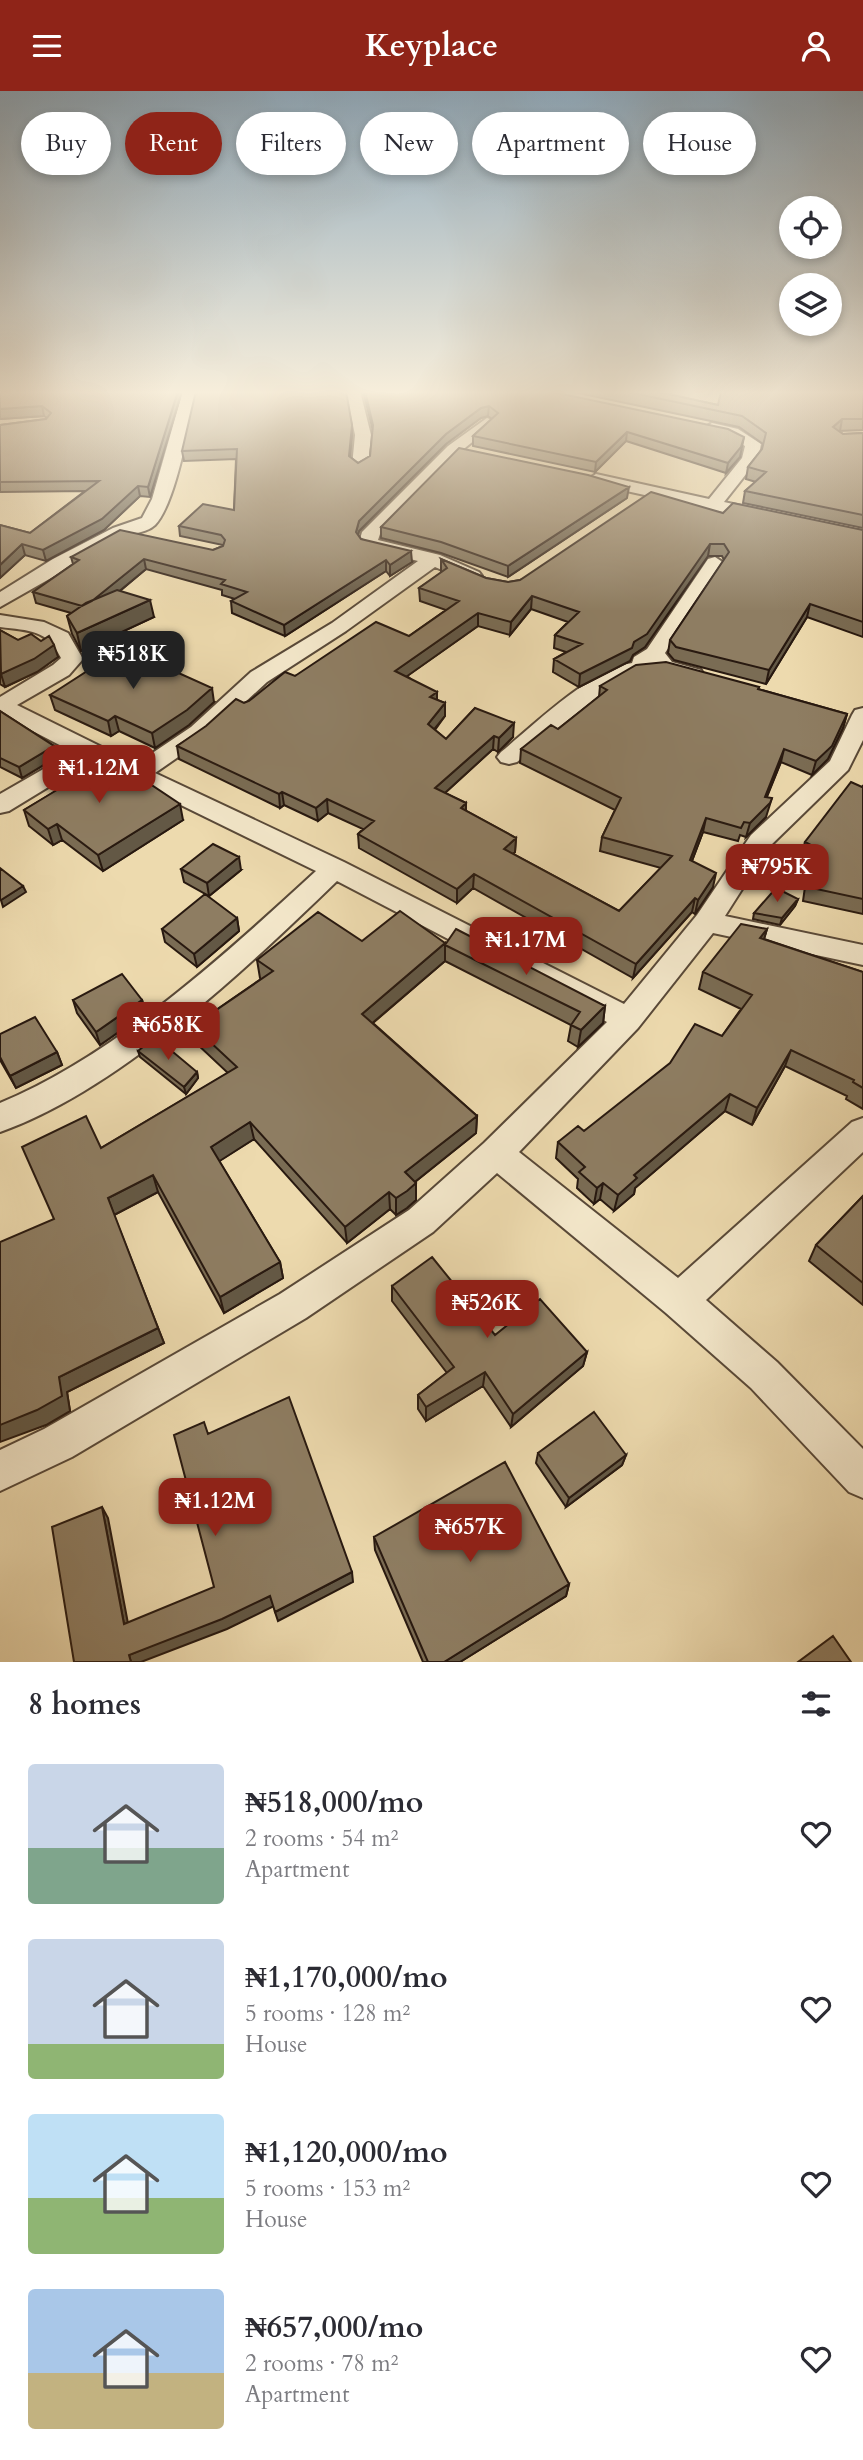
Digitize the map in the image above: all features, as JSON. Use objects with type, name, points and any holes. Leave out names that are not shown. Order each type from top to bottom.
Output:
[{"type":"street","points":[[0,601],[60,563],[119,532],[142,526],[155,515],[169,464]]},
{"type":"street","points":[[439,464],[371,533],[368,543],[433,559],[492,583]]},
{"type":"street","points":[[712,506],[746,464]]},
{"type":"street","points":[[576,474],[650,493],[777,519]]},
{"type":"street","points":[[628,509],[650,493]]},
{"type":"street","points":[[119,532],[156,540]]},
{"type":"street","points":[[136,775],[199,732],[259,677],[339,627],[433,559]]},
{"type":"street","points":[[659,660],[715,563]]},
{"type":"street","points":[[0,621],[37,626],[61,636],[72,659],[61,670],[0,706]]},
{"type":"street","points":[[509,757],[596,686],[628,670],[659,660],[716,681]]},
{"type":"street","points":[[0,706],[88,752],[335,868],[508,955],[628,1020]]},
{"type":"street","points":[[0,1471],[58,1443],[293,1306],[421,1221],[496,1153],[628,1020],[707,922],[760,841],[841,765],[852,715]]},
{"type":"street","points":[[0,805],[88,752]]},
{"type":"street","points":[[0,1118],[57,1092],[165,1016],[269,931],[335,868]]},
{"type":"street","points":[[707,922],[863,955]]},
{"type":"street","points":[[678,1301],[863,1132]]},
{"type":"street","points":[[496,1153],[678,1301],[764,1375],[863,1478]]},
{"type":"building","points":[[0,464],[155,464],[148,487],[138,486],[102,519],[43,550],[22,544],[0,565],[0,525],[30,533],[99,481],[0,482]]},
{"type":"building","points":[[236,464],[416,464],[359,521],[356,532],[361,539],[411,551],[390,565],[386,560],[284,625],[231,601],[247,592],[221,584],[225,580],[144,559],[82,606],[33,592],[79,560],[71,557],[120,530],[213,550],[223,546],[225,540],[221,535],[179,526],[203,504],[234,510]]},
{"type":"building","points":[[443,464],[537,464],[629,487],[508,566],[441,542],[381,527]]},
{"type":"building","points":[[750,464],[863,464],[863,515],[745,491],[766,472],[748,467]]},
{"type":"building","points":[[651,492],[723,513],[733,503],[863,530],[863,622],[810,604],[769,670],[676,647],[670,640],[729,552],[724,544],[710,544],[647,634],[634,642],[632,648],[580,674],[554,659],[582,644],[555,635],[579,612],[532,596],[511,622],[478,613],[395,671],[437,692],[430,697],[445,703],[428,724],[446,739],[475,708],[514,723],[499,738],[494,736],[435,788],[466,803],[461,808],[516,838],[504,849],[619,911],[672,856],[602,837],[621,798],[521,749],[551,725],[558,729],[607,690],[600,686],[636,665],[666,662],[847,714],[832,746],[816,761],[784,749],[765,797],[772,798],[770,803],[750,823],[744,822],[741,828],[706,818],[690,860],[716,873],[698,900],[695,898],[636,964],[474,874],[457,889],[358,834],[374,821],[327,799],[316,808],[282,792],[279,794],[177,746],[206,726],[236,699],[244,703],[249,701],[285,672],[295,676],[376,622],[409,636],[459,601],[419,588],[447,568],[441,559],[486,578],[508,582],[520,580]]},
{"type":"building","points":[[117,590],[150,600],[77,633],[67,616],[86,603]]},
{"type":"building","points":[[0,630],[18,640],[31,634],[41,641],[49,636],[54,645],[34,659],[1,674]]},
{"type":"building","points":[[123,648],[212,688],[187,710],[152,733],[115,716],[108,721],[50,695]]},
{"type":"building","points":[[0,711],[54,746],[19,767],[0,758]]},
{"type":"building","points":[[77,754],[98,765],[101,763],[136,788],[147,782],[180,804],[98,855],[57,824],[48,829],[24,810],[65,785],[54,768]]},
{"type":"building","points":[[851,782],[863,786],[863,899],[807,887],[813,846],[805,842]]},
{"type":"building","points":[[213,844],[239,857],[207,883],[181,869]]},
{"type":"building","points":[[0,868],[23,886],[1,900],[0,899]]},
{"type":"building","points":[[776,888],[798,899],[782,918],[754,913]]},
{"type":"building","points":[[205,894],[237,918],[194,954],[162,929]]},
{"type":"building","points":[[400,911],[445,943],[362,1014],[477,1116],[405,1172],[416,1183],[407,1191],[396,1198],[389,1192],[345,1227],[250,1122],[211,1147],[280,1262],[220,1297],[153,1175],[108,1198],[158,1328],[59,1377],[62,1396],[0,1425],[0,1242],[54,1219],[22,1147],[86,1116],[101,1148],[237,1067],[193,1026],[273,971],[257,960],[318,912],[362,941]]},
{"type":"building","points":[[741,924],[767,929],[760,938],[863,972],[863,1088],[853,1082],[854,1080],[791,1050],[757,1108],[730,1094],[634,1175],[637,1178],[618,1195],[603,1183],[597,1188],[579,1172],[585,1167],[558,1142],[578,1126],[584,1131],[670,1063],[695,1024],[722,1036],[752,995],[703,972]]},
{"type":"building","points":[[456,929],[605,1006],[581,1030],[571,1025],[580,1012],[445,945]]},
{"type":"building","points":[[122,974],[142,1000],[96,1032],[73,1000]]},
{"type":"building","points":[[35,1017],[57,1052],[10,1076],[0,1057],[0,1034]]},
{"type":"building","points":[[155,1037],[197,1072],[184,1087],[138,1051]]},
{"type":"building","points":[[863,1196],[863,1283],[816,1245]]},
{"type":"building","points":[[432,1257],[495,1335],[540,1299],[587,1352],[513,1414],[485,1372],[426,1407],[418,1395],[454,1367],[392,1286]]},
{"type":"building","points":[[289,1397],[352,1572],[275,1612],[270,1596],[222,1619],[129,1655],[131,1662],[74,1662],[52,1527],[102,1507],[124,1624],[214,1587],[174,1435],[204,1422],[208,1434]]},
{"type":"building","points":[[594,1412],[626,1455],[569,1498],[538,1453]]},
{"type":"building","points":[[505,1462],[569,1584],[444,1662],[428,1662],[374,1537]]},
{"type":"building","points":[[833,1636],[851,1662],[798,1662]]}]
